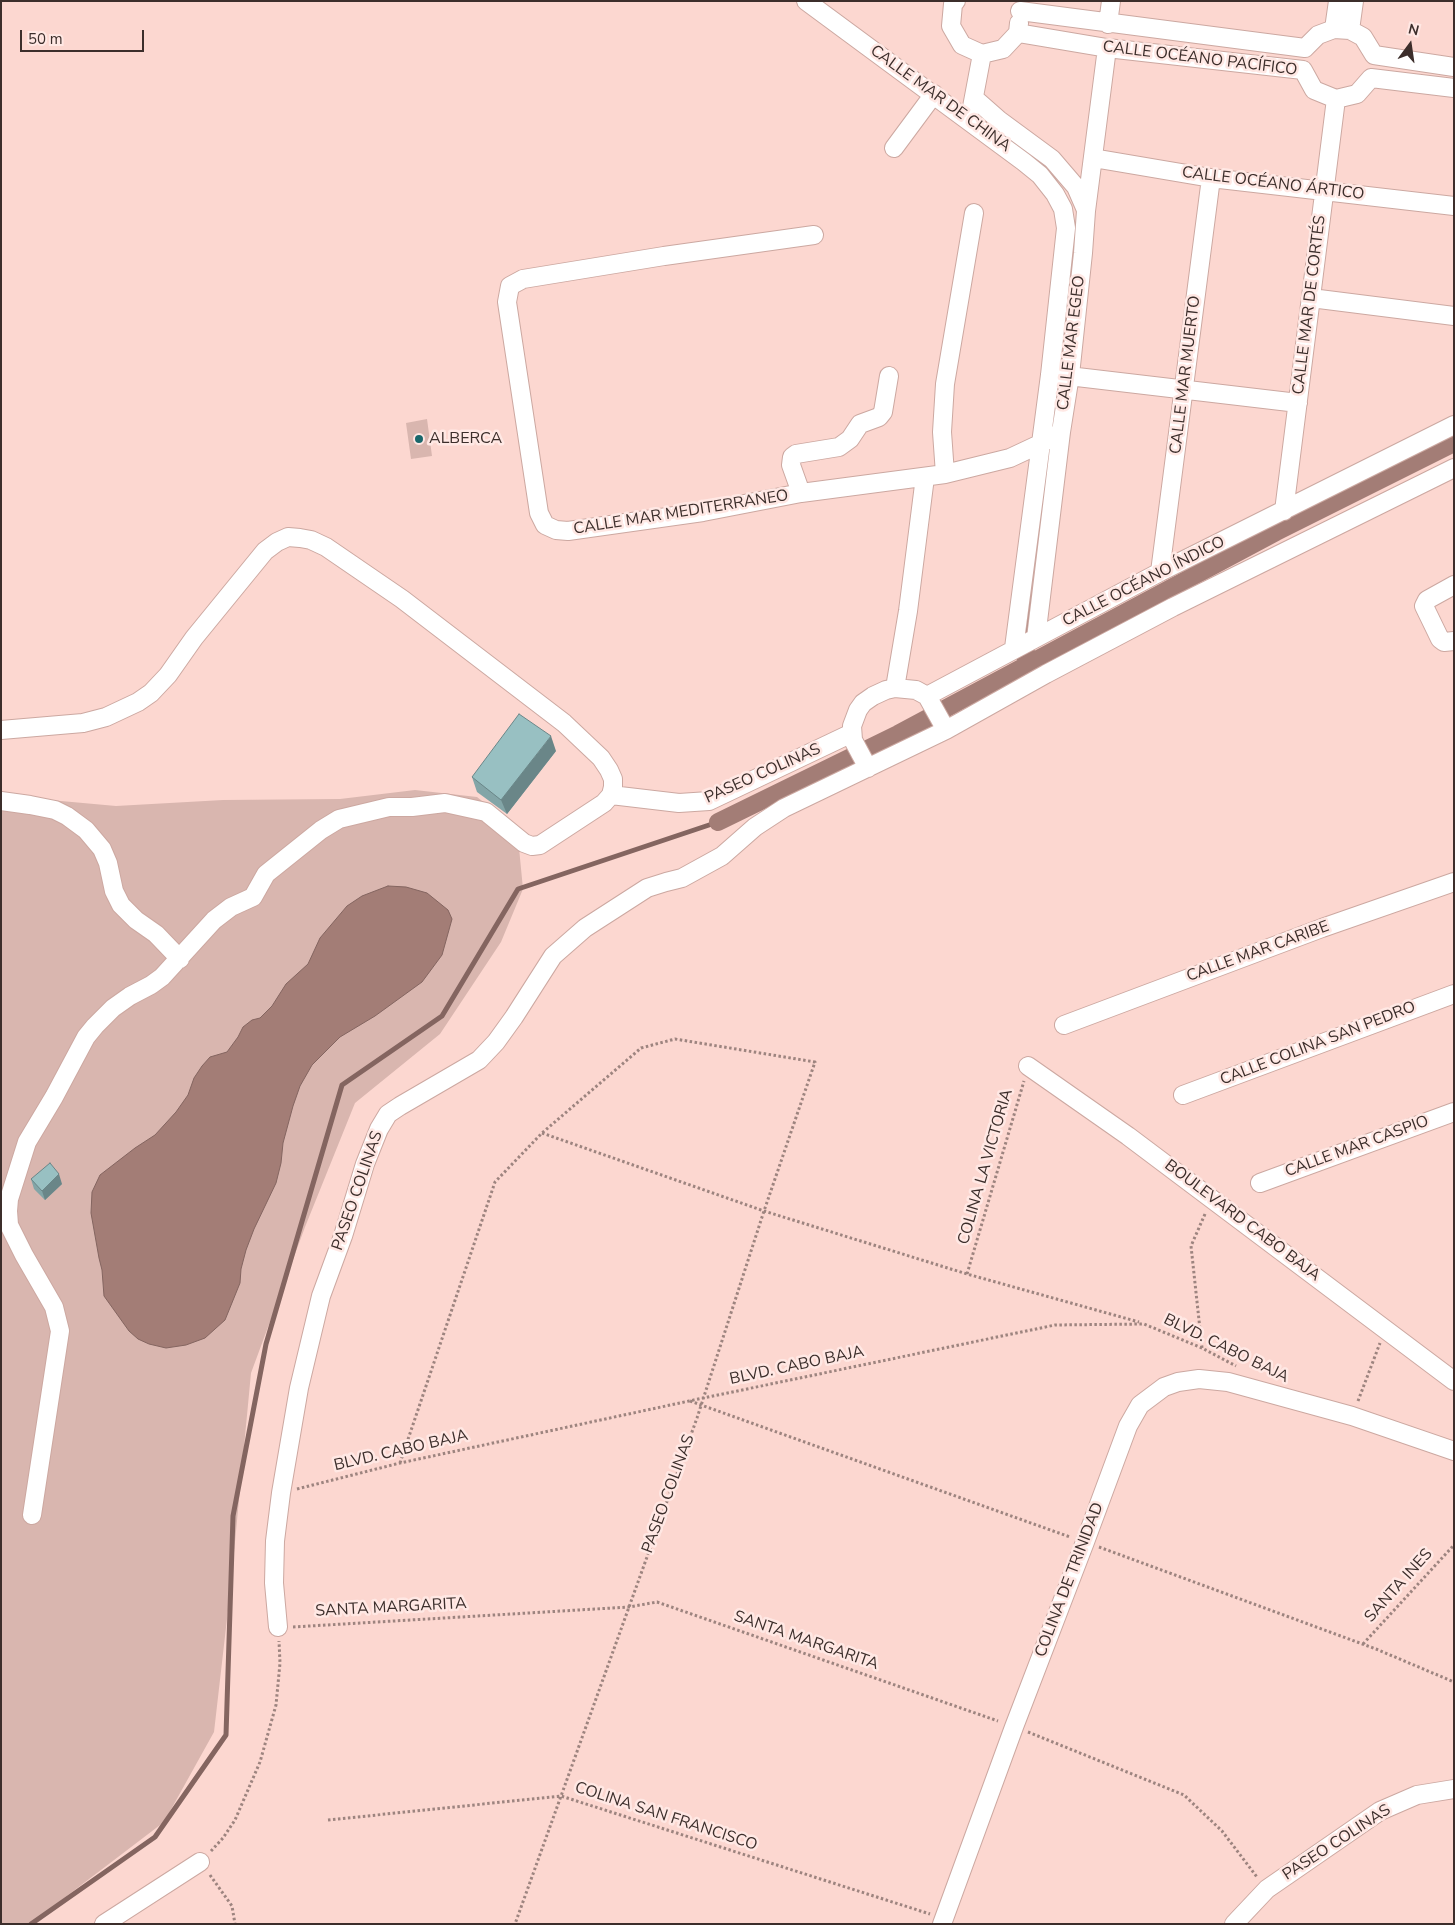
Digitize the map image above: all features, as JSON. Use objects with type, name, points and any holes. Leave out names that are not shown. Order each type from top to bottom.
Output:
[{"type":"street","name":"CALLE MAR DE CHINA","points":[[806,1],[970,119],[1040,175],[1055,194],[1063,209]]},
{"type":"street","points":[[1108,24],[1111,1]]},
{"type":"street","points":[[1338,1],[1342,30]]},
{"type":"street","points":[[1342,30],[1354,1]]},
{"type":"street","points":[[953,2],[951,26],[962,45],[982,54],[1004,49],[1018,33],[1017,6]]},
{"type":"street","name":"CALLE OCÉANO PACÍFICO","points":[[1017,6],[1108,24],[1306,48],[1318,35],[1342,30]]},
{"type":"street","points":[[1336,99],[1357,94],[1371,78],[1374,55],[1364,37],[1342,30]]},
{"type":"street","name":"CALLE OCÉANO PACÍFICO","points":[[1018,33],[1107,48],[1303,70],[1314,90],[1336,99]]},
{"type":"street","name":"CALLE MAR EGEO","points":[[1015,648],[1041,444],[1060,375],[1083,253],[1086,211],[1107,48]]},
{"type":"street","points":[[1303,70],[1306,48]]},
{"type":"street","points":[[970,119],[982,54]]},
{"type":"street","points":[[1374,55],[1454,67]]},
{"type":"street","points":[[1371,78],[1454,88]]},
{"type":"street","points":[[894,148],[934,94]]},
{"type":"street","name":"CALLE MAR DE CHINA","points":[[974,98],[999,120],[1052,159],[1076,187],[1086,211]]},
{"type":"street","name":"CALLE MAR DE CORTÉS","points":[[1284,511],[1336,99]]},
{"type":"street","name":"CALLE OCÉANO ÁRTICO","points":[[1093,158],[1211,178],[1454,206]]},
{"type":"street","name":"CALLE MAR MUERTO","points":[[1160,572],[1211,178]]},
{"type":"street","name":"CALLE MAR EGEO","points":[[1035,638],[1060,432],[1060,375],[1066,228],[1063,209]]},
{"type":"street","points":[[946,474],[942,432],[945,384],[974,213]]},
{"type":"street","name":"CALLE MAR MEDITERRANEO","points":[[814,235],[664,256],[522,279],[510,286],[507,302],[539,513],[545,525],[556,530],[568,531],[703,512],[801,494],[946,474],[1010,458],[1041,444],[1060,432]]},
{"type":"street","points":[[1311,298],[1454,316]]},
{"type":"street","points":[[1060,375],[1298,402]]},
{"type":"street","points":[[801,494],[791,465],[792,457],[796,454],[839,447],[850,439],[860,424],[879,417],[882,412],[889,376]]},
{"type":"street","name":"CALLE OCÉANO ÍNDICO","points":[[936,712],[1015,648],[1160,572],[1454,425]]},
{"type":"street","name":"CALLE OCÉANO ÍNDICO","points":[[860,752],[936,712],[1046,674],[1174,607],[1454,468]]},
{"type":"street","points":[[895,688],[908,611],[925,477]]},
{"type":"street","points":[[1,730],[83,723],[106,717],[138,702],[151,693],[168,675],[194,638],[265,551],[288,537],[300,538],[326,547],[402,599],[564,723],[601,758],[613,779],[611,795],[604,804],[540,845],[532,846],[524,843],[486,812],[444,803],[412,807],[389,807],[339,819],[321,830],[266,874],[254,897],[231,907],[214,920],[180,959],[151,986],[130,996],[104,1015],[94,1026],[86,1037],[48,1108],[26,1142],[13,1183],[8,1211],[9,1225],[54,1307],[60,1332],[32,1515]]},
{"type":"street","points":[[1454,585],[1427,600],[1424,606],[1440,639],[1447,642],[1454,641]]},
{"type":"street","points":[[860,752],[854,719],[863,703],[886,690],[895,688],[916,690],[936,712]]},
{"type":"street","name":"PASEO COLINAS","points":[[611,795],[690,804],[709,801],[860,752]]},
{"type":"street","name":"PASEO COLINAS","points":[[278,1627],[274,1583],[275,1541],[298,1388],[321,1296],[343,1236],[365,1164],[379,1129],[388,1114],[479,1060],[496,1042],[514,1017],[552,956],[585,928],[647,888],[682,878],[722,856],[756,827],[860,752]]},
{"type":"street","points":[[1,801],[55,810],[86,830],[95,838],[102,849],[108,862],[114,891],[121,905],[136,920],[156,934],[180,959]]},
{"type":"street","name":"CALLE MAR CARIBE","points":[[1064,1025],[1322,928],[1454,882]]},
{"type":"street","name":"CALLE COLINA SAN PEDRO","points":[[1183,1095],[1454,994]]},
{"type":"street","name":"BOULEVARD CABO BAJA","points":[[1028,1066],[1128,1136],[1454,1380]]},
{"type":"street","name":"CALLE MAR CASPIO","points":[[1260,1183],[1454,1112]]},
{"type":"street","name":"COLINA DE TRINIDAD","points":[[943,1921],[1128,1426],[1140,1405],[1164,1387],[1178,1382],[1199,1379],[1228,1382],[1308,1402],[1352,1416]]},
{"type":"street","points":[[1352,1416],[1454,1451]]},
{"type":"street","name":"PASEO COLINAS","points":[[1234,1924],[1267,1889],[1380,1811],[1417,1795],[1454,1789]]},
{"type":"street","points":[[104,1924],[200,1862]]},
{"type":"path","name":"PASEO COLINAS","points":[[515,1924],[703,1398],[815,1062],[675,1039],[641,1048],[542,1133]]},
{"type":"path","name":"COLINA LA VICTORIA","points":[[967,1274],[1028,1066]]},
{"type":"path","points":[[400,1463],[495,1182],[542,1133],[764,1211],[967,1274],[1144,1324]]},
{"type":"path","points":[[1202,1348],[1191,1246],[1212,1200]]},
{"type":"path","name":"BLVD. CABO BAJA","points":[[281,1493],[400,1463],[1055,1325],[1144,1324],[1202,1348],[1237,1366]]},
{"type":"path","points":[[1352,1416],[1385,1329]]},
{"type":"path","name":"SANTA INES","points":[[1363,1644],[1454,1545]]},
{"type":"path","name":"SANTA MARGARITA","points":[[278,1627],[629,1607],[657,1602],[1014,1727],[1184,1795],[1222,1831],[1267,1889]]},
{"type":"path","points":[[235,1924],[232,1906],[200,1862],[223,1838],[235,1820],[260,1762],[276,1705],[280,1663],[278,1627]]},
{"type":"path","name":"COLINA SAN FRANCISCO","points":[[328,1820],[561,1796],[943,1921]]},
{"type":"shaded area","name":"ALBERCA","points":[[427,419],[432,456],[411,459],[406,423]]},
{"type":"shaded area","points":[[415,790],[477,797],[512,825],[519,848],[523,889],[501,942],[440,1034],[355,1103],[305,1227],[251,1373],[231,1584],[214,1732],[164,1822],[30,1924],[1,1924],[1,792],[50,800],[116,806],[223,800],[340,799]]},
{"type":"shaded area","points":[[388,886],[406,887],[427,893],[448,910],[452,919],[442,955],[422,982],[375,1016],[340,1037],[312,1065],[300,1086],[293,1106],[283,1143],[276,1183],[246,1250],[241,1269],[240,1283],[225,1320],[205,1338],[186,1345],[166,1348],[138,1339],[129,1331],[104,1296],[102,1270],[91,1213],[92,1192],[100,1175],[155,1135],[176,1112],[188,1095],[194,1078],[202,1066],[210,1057],[227,1052],[243,1027],[252,1020],[260,1018],[272,1006],[286,984],[308,964],[320,938],[347,906],[362,896]]},
{"type":"building","points":[[519,714],[551,736],[501,800],[472,777]]},
{"type":"building","points":[[50,1163],[59,1174],[42,1191],[31,1179]]},
{"type":"waterway","points":[[718,822],[898,734],[1276,532],[1454,443]]},
{"type":"waterway","points":[[1025,656],[1049,449]]},
{"type":"waterway","points":[[31,1924],[155,1837],[226,1735],[233,1516],[266,1344],[342,1085],[442,1016],[518,889],[718,822]]},
{"type":"place","name":"ALBERCA","points":[[419,439]]}]
